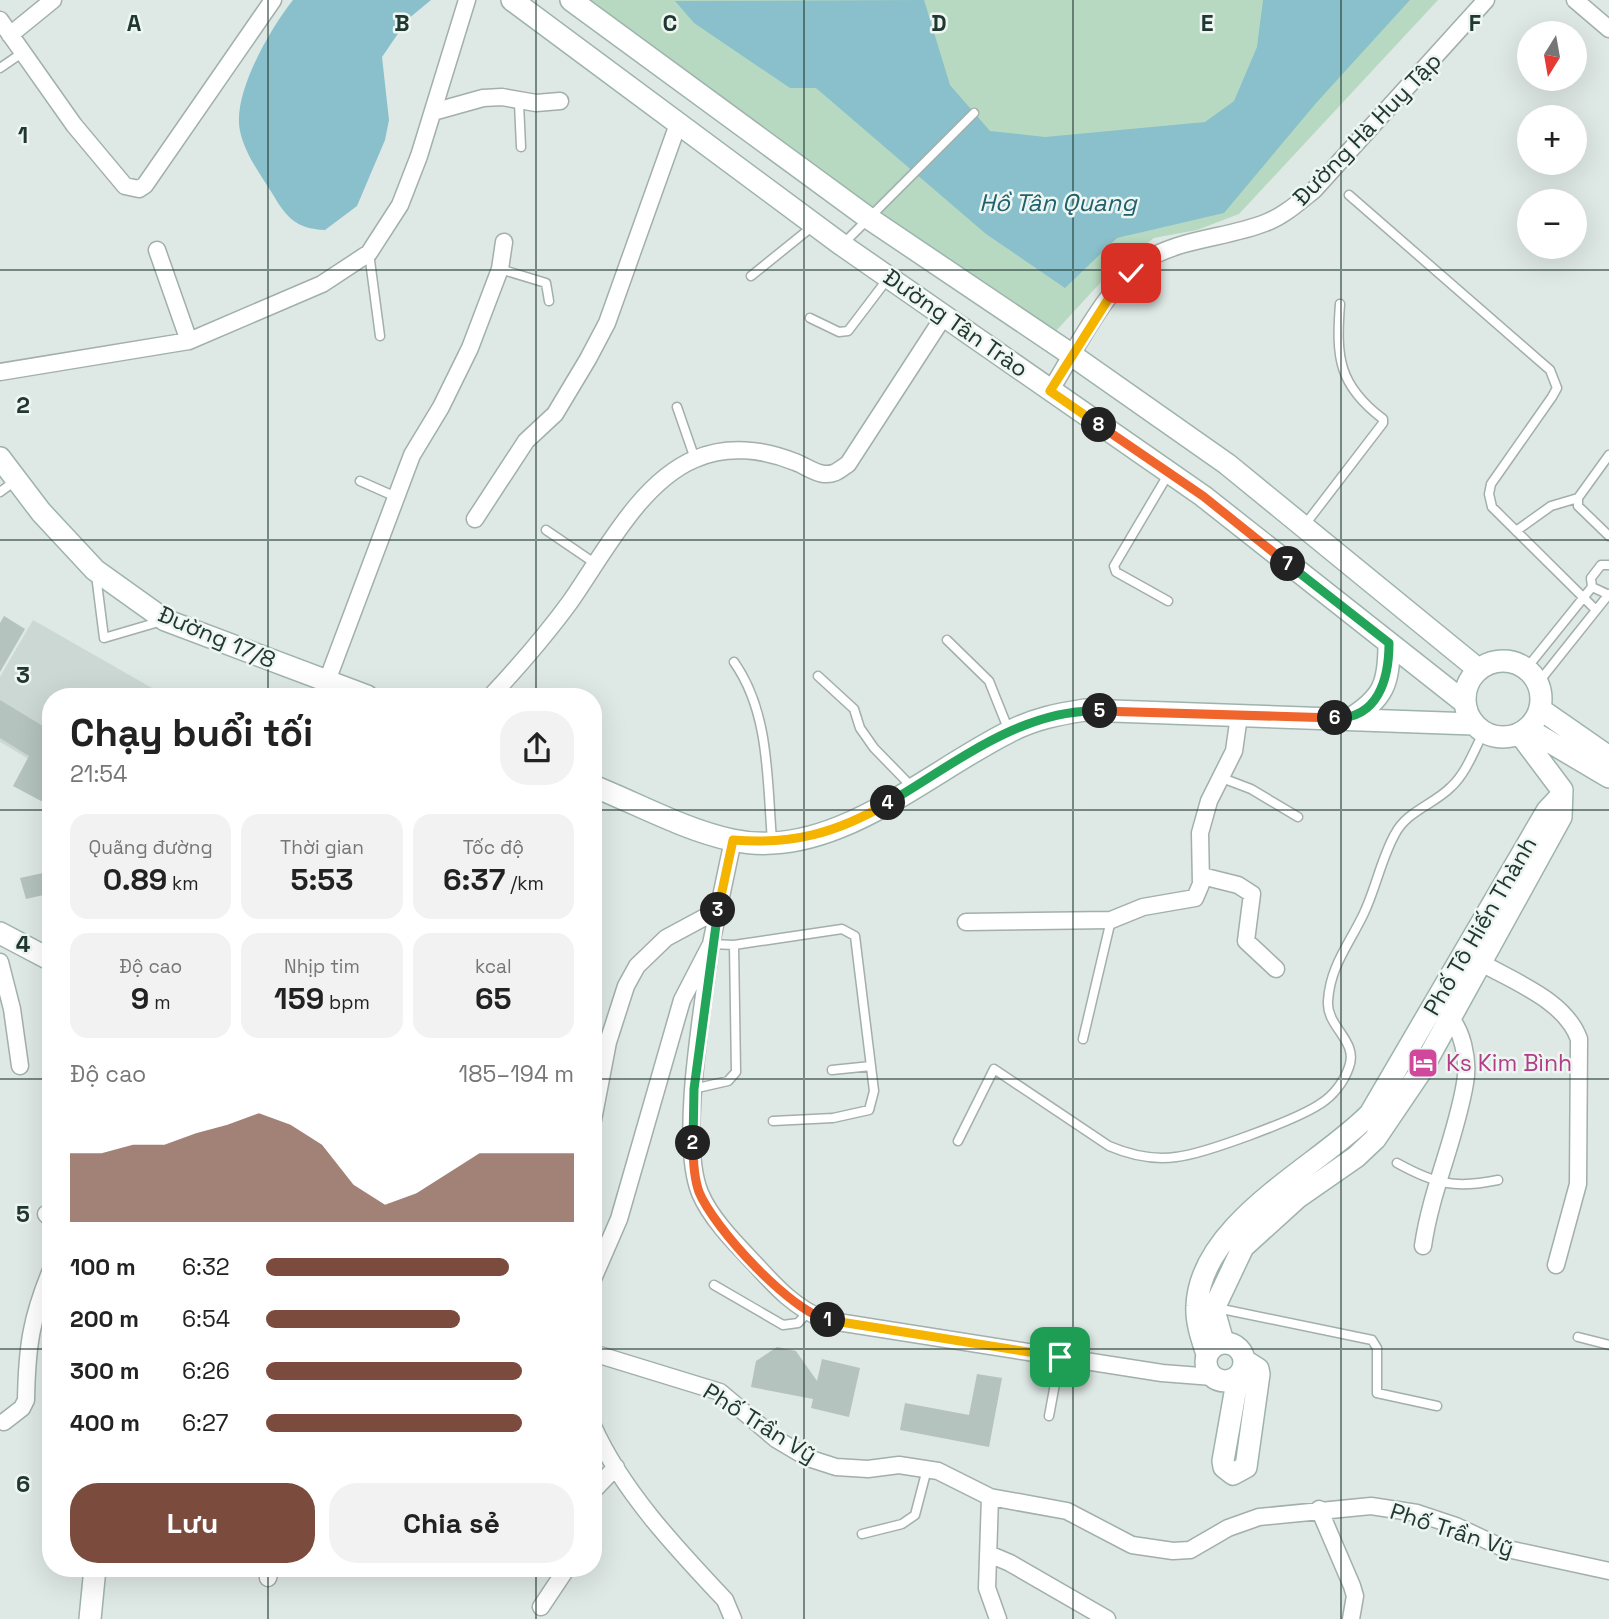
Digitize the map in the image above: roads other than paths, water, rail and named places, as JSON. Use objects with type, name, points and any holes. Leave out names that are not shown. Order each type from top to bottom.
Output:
[{"type":"street","points":[[10,35],[53,0]]},
{"type":"street","points":[[0,20],[74,125],[125,186],[139,189],[145,185],[272,0]]},
{"type":"street","points":[[0,372],[189,341],[321,284],[369,253],[400,205],[433,111],[467,0]]},
{"type":"street","name":"Đường Tân Trào","points":[[512,0],[842,245],[1203,496],[1464,702]]},
{"type":"street","name":"Đường Tân Trào","points":[[571,0],[867,217],[1073,355],[1227,464],[1478,669]]},
{"type":"street","name":"Đường Hà Huy Tập","points":[[1050,391],[1107,301],[1131,273],[1152,257],[1268,222],[1314,190],[1486,0]]},
{"type":"street","points":[[1575,0],[1609,29]]},
{"type":"street","points":[[433,111],[483,98],[502,97],[519,103],[560,101]]},
{"type":"street","points":[[475,519],[519,450],[555,415],[583,370],[607,323],[678,124]]},
{"type":"street","points":[[327,681],[396,497],[424,432],[456,378],[500,269],[504,242]]},
{"type":"street","points":[[157,250],[189,341]]},
{"type":"street","points":[[498,688],[538,644],[572,598],[593,562],[658,484],[695,459],[729,450],[769,453],[821,474],[835,474],[848,464],[944,316]]},
{"type":"street","name":"Đường 17/8","points":[[0,458],[8,486],[95,570],[165,620],[346,688]]},
{"type":"street","points":[[1350,719],[1368,708],[1381,694],[1389,668],[1389,643]]},
{"type":"street","points":[[1478,728],[1464,702],[1470,678],[1478,669],[1502,661],[1532,676],[1540,709],[1609,757]]},
{"type":"street","points":[[1524,731],[1540,709]]},
{"type":"street","points":[[602,789],[733,840],[772,843],[846,825],[1009,731],[1049,716],[1085,710],[1350,719],[1478,728],[1495,737],[1524,731],[1609,777]]},
{"type":"street","points":[[966,922],[1111,920],[1143,907],[1195,898],[1202,876],[1200,833],[1209,802],[1234,751],[1239,716]]},
{"type":"street","points":[[1524,731],[1560,788],[1562,796]]},
{"type":"street","name":"Phố Tô Hiến Thành","points":[[1215,1348],[1196,1307],[1199,1290],[1214,1256],[1243,1219],[1351,1133],[1370,1114],[1480,962],[1561,817],[1562,796]]},
{"type":"street","name":"Phố Tô Hiến Thành","points":[[1213,1377],[1206,1368],[1215,1348],[1216,1308],[1227,1276],[1243,1247],[1297,1198],[1356,1157],[1375,1139],[1421,1072],[1443,1011],[1547,811],[1562,796]]},
{"type":"street","points":[[733,840],[711,944],[694,1089],[693,1154],[698,1190],[709,1211],[789,1300],[807,1313],[825,1320],[1229,1381],[1241,1368],[1235,1345],[1215,1348]]},
{"type":"street","points":[[1202,876],[1238,885],[1252,894],[1246,941],[1276,969]]},
{"type":"street","points":[[602,1073],[608,1042],[626,986],[637,966],[666,938],[718,910]]},
{"type":"street","points":[[0,933],[42,955]]},
{"type":"street","points":[[602,1258],[619,1219],[682,1000],[711,944]]},
{"type":"street","points":[[0,962],[12,1009],[20,1066]]},
{"type":"street","points":[[1480,962],[1561,1010],[1573,1023],[1578,1039],[1578,1185],[1556,1265]]},
{"type":"street","points":[[1423,1246],[1465,1082],[1465,1054],[1443,1011]]},
{"type":"street","points":[[4,1422],[22,1408],[26,1400],[28,1339],[42,1305]]},
{"type":"street","name":"Phố Trần Vỹ","points":[[602,1356],[720,1392],[776,1439],[808,1458],[836,1467],[868,1469],[899,1465],[927,1469],[990,1497],[1054,1507],[1132,1545],[1173,1551],[1203,1545],[1243,1521],[1319,1509],[1371,1506],[1405,1510],[1456,1526],[1503,1548],[1609,1571]]},
{"type":"street","points":[[602,1442],[616,1467],[696,1570],[725,1600],[733,1619]]},
{"type":"street","points":[[602,1482],[616,1467]]},
{"type":"street","points":[[990,1497],[987,1588],[998,1619]]},
{"type":"street","points":[[1319,1509],[1355,1596],[1351,1619]]},
{"type":"street","points":[[989,1555],[1010,1563],[1107,1619]]},
{"type":"street","points":[[90,1619],[94,1577]]},
{"type":"street","points":[[541,1607],[561,1577]]},
{"type":"lane","points":[[0,68],[22,53]]},
{"type":"lane","points":[[519,103],[520,147]]},
{"type":"lane","points":[[842,245],[867,217],[974,113]]},
{"type":"lane","points":[[1349,195],[1550,370],[1557,388],[1491,484],[1489,494],[1492,507],[1594,608]]},
{"type":"lane","points":[[751,276],[815,225]]},
{"type":"lane","points":[[369,253],[380,335]]},
{"type":"lane","points":[[500,269],[546,283],[549,301]]},
{"type":"lane","points":[[810,318],[839,332],[848,331],[890,277]]},
{"type":"lane","points":[[1304,526],[1383,424],[1383,419],[1353,392],[1345,376],[1338,340],[1340,304]]},
{"type":"lane","points":[[677,407],[695,459]]},
{"type":"lane","points":[[1609,455],[1578,498],[1578,506],[1609,536]]},
{"type":"lane","points":[[1168,601],[1116,572],[1114,566],[1169,473]]},
{"type":"lane","points":[[360,481],[396,497]]},
{"type":"lane","points":[[1516,531],[1551,506],[1578,498]]},
{"type":"lane","points":[[547,530],[593,562]]},
{"type":"lane","points":[[1532,676],[1592,587],[1594,570],[1601,565],[1609,565]]},
{"type":"lane","points":[[95,570],[104,638],[165,620]]},
{"type":"lane","points":[[1532,676],[1608,594],[1592,587]]},
{"type":"lane","points":[[947,640],[992,685],[1009,731]]},
{"type":"lane","points":[[734,662],[743,675],[758,716],[766,758],[772,843]]},
{"type":"lane","points":[[818,676],[854,709],[860,728],[874,748],[914,788]]},
{"type":"lane","points":[[958,1141],[994,1069],[1109,1146],[1129,1155],[1176,1157],[1215,1148],[1321,1104],[1343,1080],[1352,1055],[1351,1047],[1329,1016],[1329,985],[1338,959],[1364,913],[1396,832],[1412,814],[1451,788],[1465,769],[1478,728]]},
{"type":"lane","points":[[1222,778],[1251,789],[1298,817]]},
{"type":"lane","points":[[1083,1039],[1111,920]]},
{"type":"lane","points":[[711,944],[734,945],[842,929],[855,936],[874,1091],[869,1110],[833,1118],[774,1121]]},
{"type":"lane","points":[[694,1089],[728,1081],[736,1072],[734,945]]},
{"type":"lane","points":[[832,1070],[871,1066]]},
{"type":"lane","points":[[1397,1163],[1438,1182],[1464,1186],[1498,1180]]},
{"type":"lane","points":[[714,1285],[783,1325],[798,1323],[807,1313]]},
{"type":"lane","points":[[1216,1308],[1372,1340],[1377,1349],[1377,1393],[1437,1406]]},
{"type":"lane","points":[[1578,1337],[1609,1346]]},
{"type":"lane","points":[[1049,1416],[1060,1357]]},
{"type":"lane","points":[[862,1534],[911,1520],[918,1507],[927,1469]]},
{"type":"water","points":[[293,0],[431,0],[408,19],[382,57],[389,120],[385,140],[357,206],[325,230],[306,227],[287,215],[253,164],[240,131],[239,116],[247,81],[264,44]]},
{"type":"water","name":"Hồ Tân Quang","points":[[924,0],[950,85],[990,131],[1045,137],[1205,122],[1234,101],[1257,47],[1263,0],[1410,0],[1317,102],[1224,213],[1117,238],[1065,288],[986,234],[816,88],[790,88],[694,23],[675,1]]},
{"type":"place","name":"Ks Kim Bình","points":[[1423,1063]]}]
